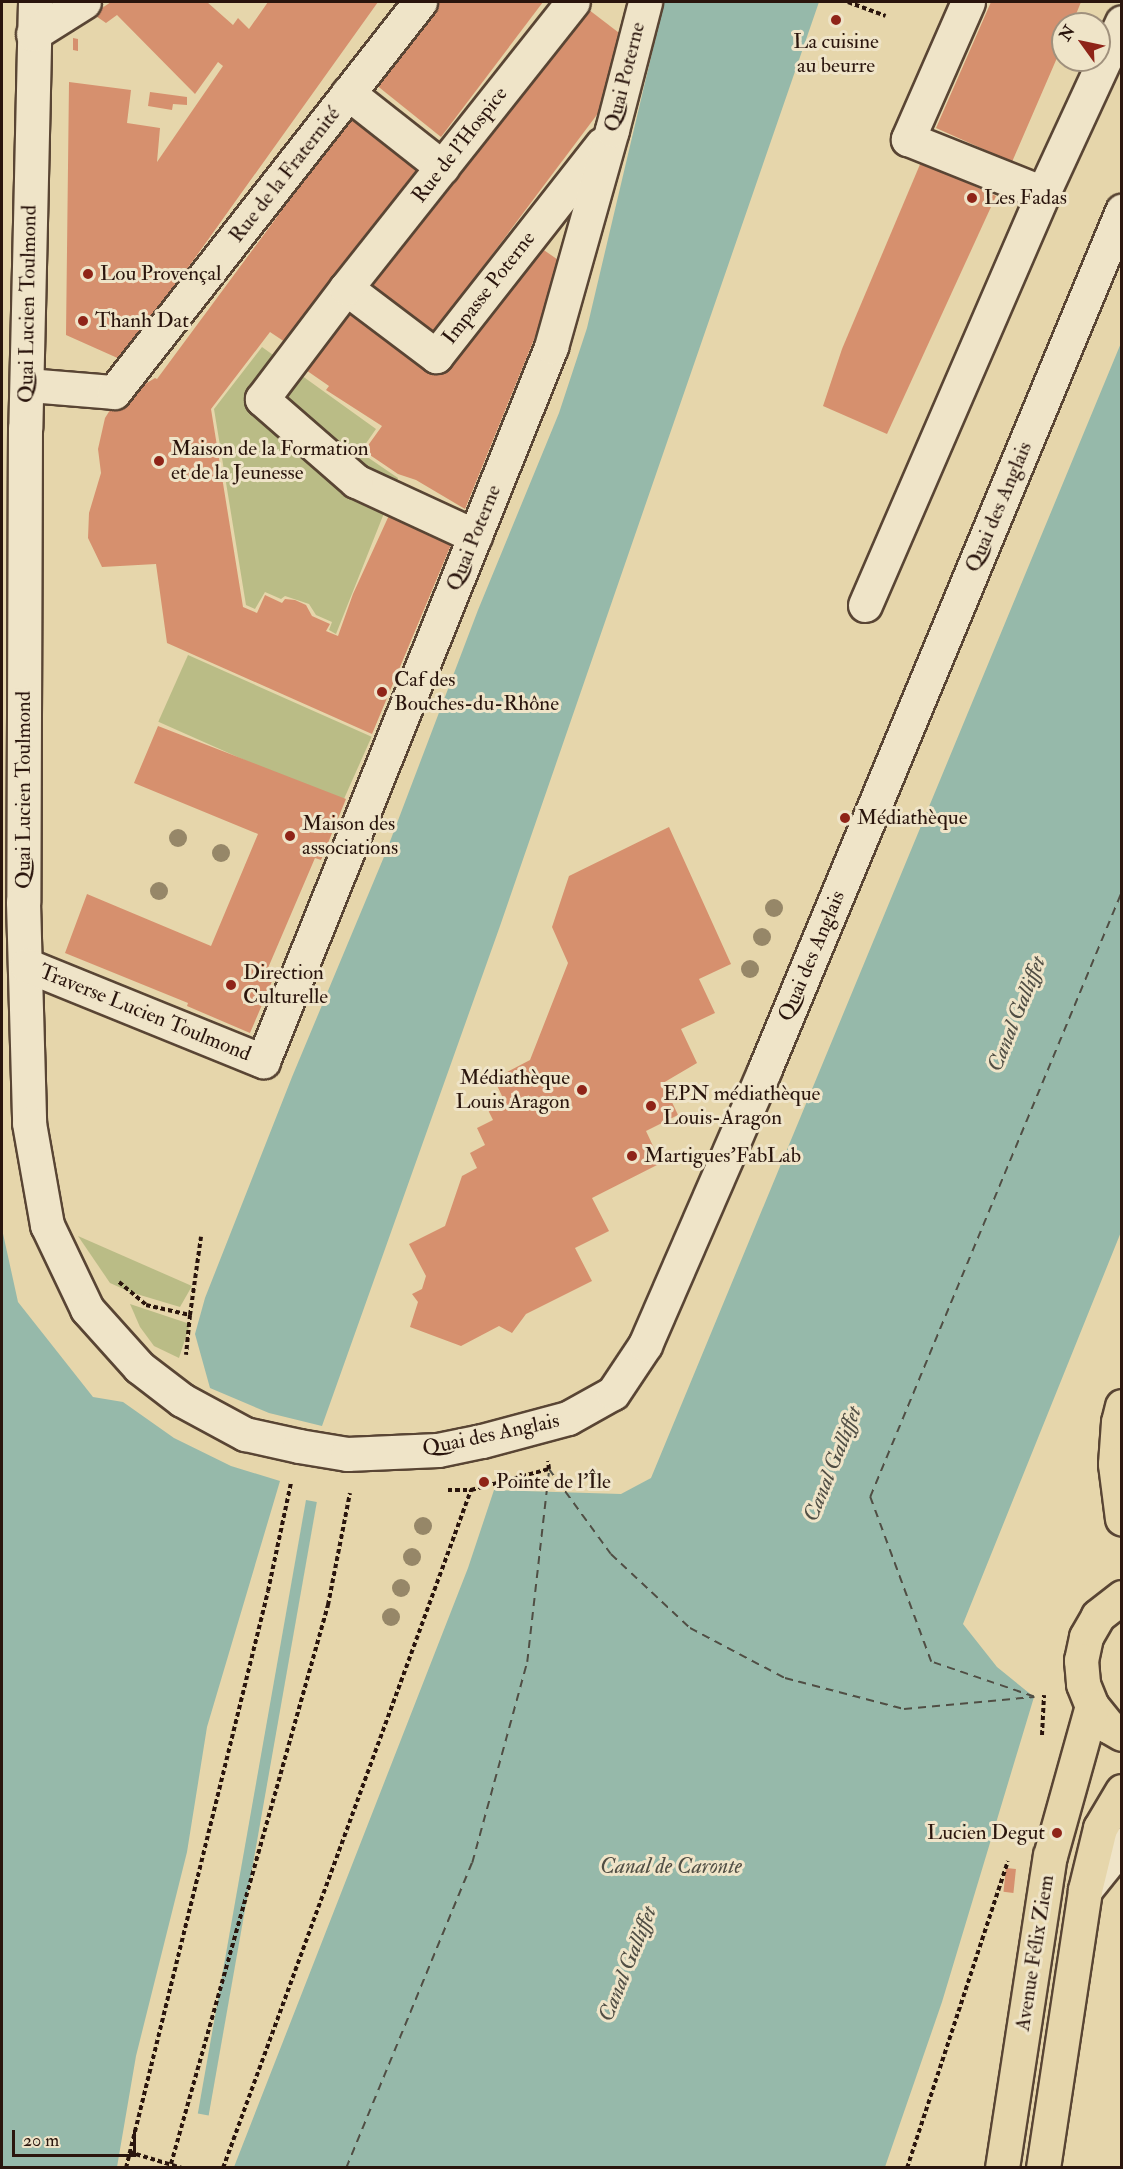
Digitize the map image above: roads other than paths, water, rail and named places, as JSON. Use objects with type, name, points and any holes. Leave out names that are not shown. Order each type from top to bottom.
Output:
[{"type":"main road","points":[[1121,1515],[1115,1464],[1118,1422],[1122,1406]]},
{"type":"main road","points":[[1122,1597],[1098,1616],[1086,1637],[1081,1660],[1083,1684],[1092,1707],[1108,1726],[1122,1734]]},
{"type":"main road","name":"Avenue Félix Ziem","points":[[1002,2168],[1050,1856],[1092,1707]]},
{"type":"main road","name":"Avenue Félix Ziem","points":[[1043,2168],[1085,1890],[1100,1828],[1122,1791]]},
{"type":"street","name":"Quai Lucien Toulmond","points":[[35,2],[28,385],[25,428],[23,902],[28,1122],[47,1225],[87,1309],[140,1367],[182,1400],[245,1434],[299,1446]]},
{"type":"street","points":[[33,34],[84,2]]},
{"type":"street","name":"Rue de la Fraternité","points":[[28,385],[114,392],[420,2]]},
{"type":"street","name":"Rue de l'Hospice","points":[[475,536],[356,481],[262,399],[346,288],[573,2]]},
{"type":"street","name":"Quai Poterne","points":[[263,1062],[551,347],[612,130],[645,2]]},
{"type":"street","points":[[968,2],[908,139],[1043,193]]},
{"type":"street","points":[[865,605],[1043,193],[1122,22]]},
{"type":"street","points":[[348,93],[442,167]]},
{"type":"street","name":"Impasse Poterne","points":[[346,288],[436,356],[612,130]]},
{"type":"street","name":"Quai des Anglais","points":[[299,1446],[347,1454],[427,1451],[482,1442],[568,1418],[613,1393],[645,1345],[922,695],[1122,211]]},
{"type":"street","name":"Traverse Lucien Toulmond","points":[[26,965],[263,1062]]},
{"type":"street","name":"Avenue Félix Ziem","points":[[1085,1890],[1122,1844]]},
{"type":"water","points":[[664,2],[819,2],[500,926],[322,1426],[269,1413],[210,1388],[195,1334],[205,1298],[292,1077],[386,852],[478,610],[559,413],[587,328]]},
{"type":"water","name":"Canal de Caronte","points":[[1121,343],[1121,1232],[963,1624],[997,1667],[1034,1697],[942,2002],[885,2167],[234,2167],[468,1568],[494,1490],[621,1494],[651,1478]]},
{"type":"water","points":[[2,1229],[18,1302],[93,1397],[123,1402],[174,1438],[231,1466],[280,1481],[207,1727],[187,1852],[136,2056],[117,2167],[2,2167]]},
{"type":"water","points":[[306,1500],[317,1502],[209,2115],[198,2114]]},
{"type":"place","name":"La cuisine au beurre","points":[[836,20]]},
{"type":"place","name":"Les Fadas","points":[[972,198]]},
{"type":"place","name":"Lou Provençal","points":[[88,274]]},
{"type":"place","name":"Thanh Dat","points":[[83,321]]},
{"type":"place","name":"Maison de la Formation et de la Jeunesse","points":[[159,461]]},
{"type":"place","name":"Caf des Bouches-du-Rhône","points":[[382,692]]},
{"type":"place","name":"Médiathèque","points":[[845,818]]},
{"type":"place","name":"Maison des associations","points":[[290,836]]},
{"type":"place","name":"Direction Culturelle","points":[[231,985]]},
{"type":"place","name":"Médiathèque Louis Aragon","points":[[582,1090]]},
{"type":"place","name":"EPN médiathèque Louis-Aragon","points":[[651,1106]]},
{"type":"place","name":"Martigues'FabLab","points":[[632,1156]]},
{"type":"place","name":"Pointe de l'Île","points":[[484,1482]]},
{"type":"place","name":"Lucien Degut","points":[[1057,1833]]},
{"type":"water label","name":"Canal Galliffet","points":[[1017,1014]]},
{"type":"water label","name":"Canal Galliffet","points":[[833,1464]]},
{"type":"water label","name":"Canal Galliffet","points":[[628,1964]]}]
